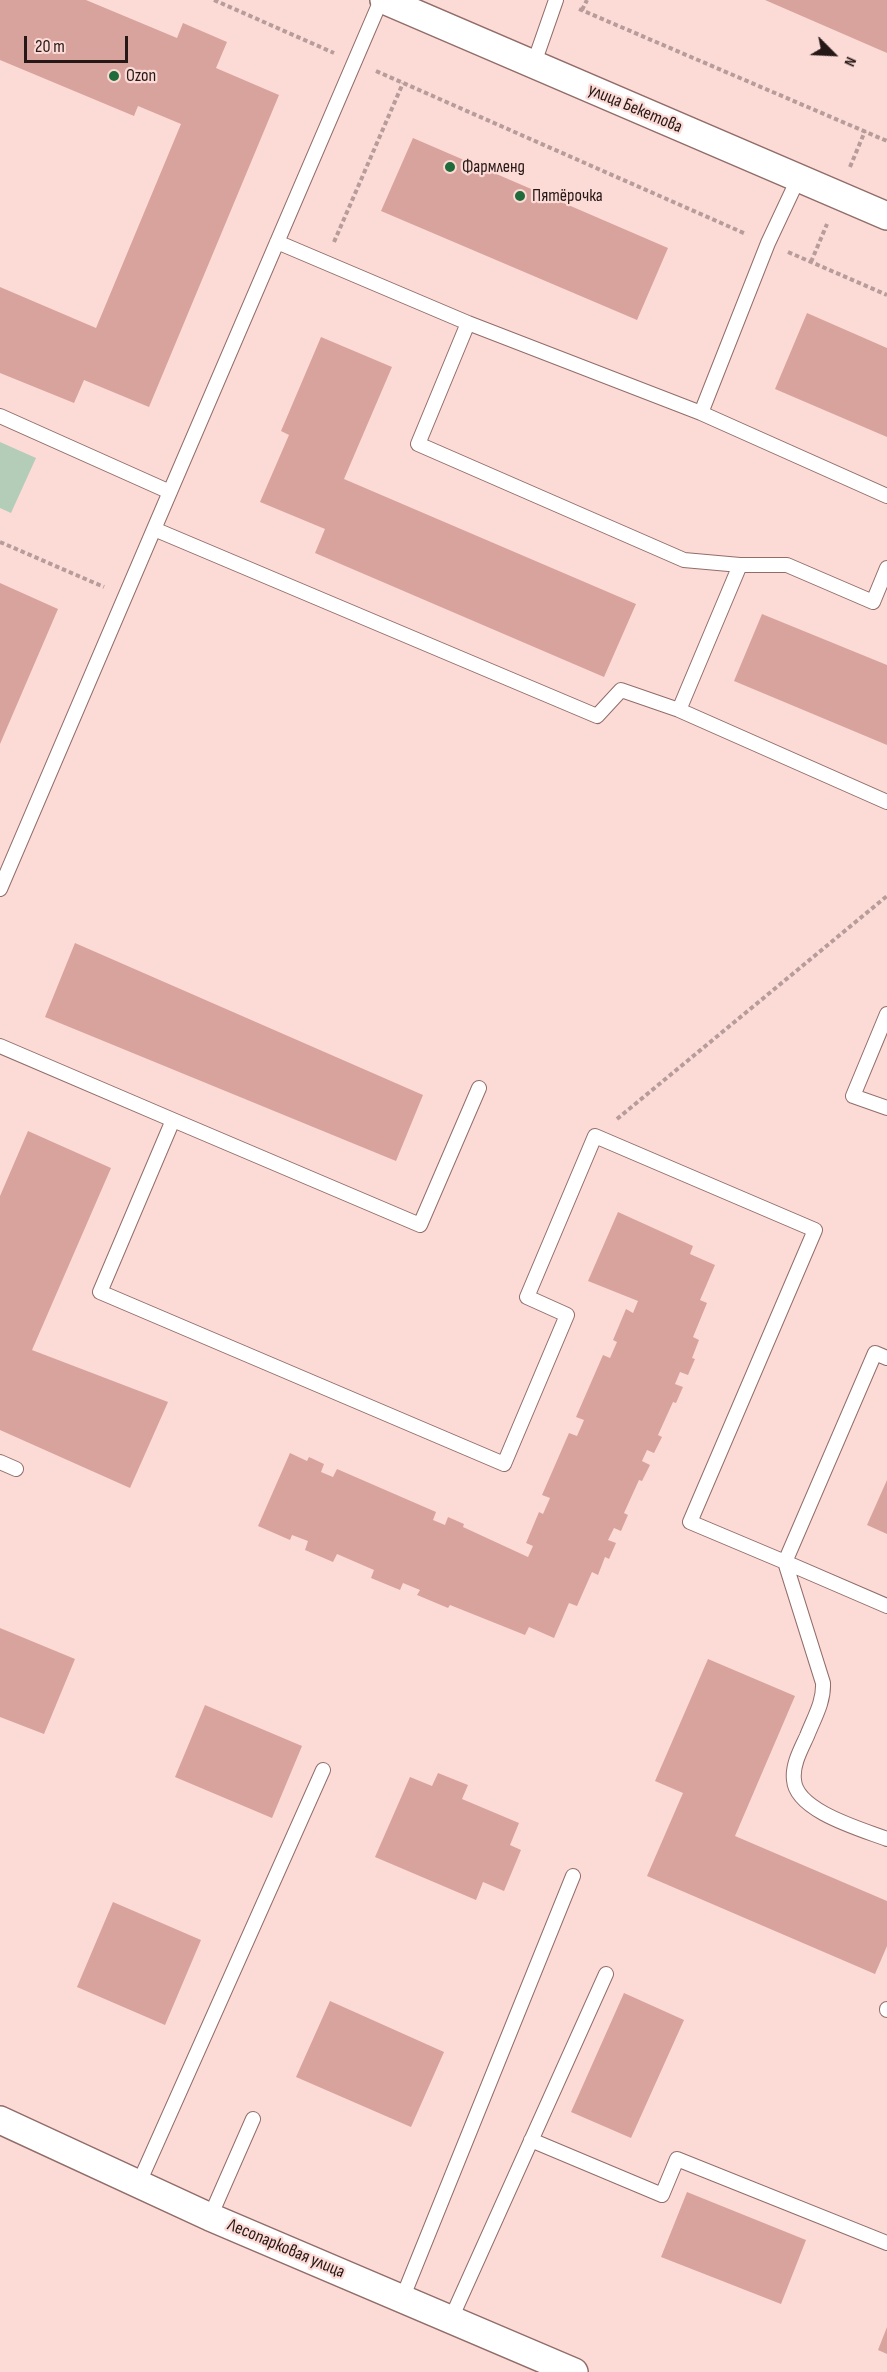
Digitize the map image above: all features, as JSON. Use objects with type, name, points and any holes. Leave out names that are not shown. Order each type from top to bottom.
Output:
[{"type":"street","name":"улица Бекетова","points":[[382,0],[887,216]]},
{"type":"street","name":"Лесопарковая улица","points":[[0,2120],[210,2217],[574,2372]]},
{"type":"lane","points":[[0,889],[382,0]]},
{"type":"lane","points":[[533,66],[556,0]]},
{"type":"lane","points":[[701,413],[768,243],[798,179]]},
{"type":"lane","points":[[277,242],[468,323],[701,413],[887,496]]},
{"type":"lane","points":[[468,323],[418,444],[684,560],[740,565],[787,565],[873,602],[887,568]]},
{"type":"lane","points":[[0,416],[170,492]]},
{"type":"lane","points":[[154,529],[597,716],[621,690],[679,710],[887,802]]},
{"type":"lane","points":[[679,710],[740,565]]},
{"type":"lane","points":[[887,1014],[853,1096],[887,1108]]},
{"type":"lane","points":[[0,1046],[420,1225],[478,1089]]},
{"type":"lane","points":[[173,1120],[100,1292],[504,1464],[567,1315],[527,1297],[595,1136],[815,1230],[690,1522],[887,1606]]},
{"type":"lane","points":[[887,1358],[875,1353],[785,1562],[823,1683],[821,1701],[797,1760],[794,1780],[799,1796],[813,1808],[887,1839]]},
{"type":"lane","points":[[0,1462],[16,1469]]},
{"type":"lane","points":[[138,2185],[323,1770]]},
{"type":"lane","points":[[402,2299],[573,1876]]},
{"type":"lane","points":[[450,2321],[606,1974]]},
{"type":"lane","points":[[210,2217],[254,2119]]},
{"type":"lane","points":[[531,2140],[662,2195],[677,2159],[887,2244]]},
{"type":"path","points":[[214,0],[887,295]]},
{"type":"path","points":[[582,10],[587,0]]},
{"type":"path","points":[[574,7],[887,141]]},
{"type":"path","points":[[325,264],[404,83]]},
{"type":"path","points":[[0,542],[111,591]]},
{"type":"path","points":[[595,1136],[887,896]]},
{"type":"green space","points":[[0,442],[36,458],[11,513],[0,508]]},
{"type":"building","points":[[0,0],[86,0],[177,38],[183,23],[227,42],[216,68],[279,95],[149,407],[84,380],[74,403],[0,373],[0,287],[96,328],[181,124],[138,106],[134,116],[0,60]]},
{"type":"building","points":[[765,0],[887,0],[887,53]]},
{"type":"building","points":[[413,138],[668,248],[637,320],[381,211]]},
{"type":"building","points":[[807,313],[887,348],[887,437],[775,389]]},
{"type":"building","points":[[321,337],[392,367],[344,479],[636,604],[604,677],[315,553],[325,529],[260,502],[289,435],[281,431]]},
{"type":"building","points":[[0,583],[58,609],[0,744]]},
{"type":"building","points":[[762,614],[887,665],[887,745],[734,681]]},
{"type":"building","points":[[75,943],[423,1095],[396,1161],[45,1017]]},
{"type":"building","points":[[28,1131],[111,1168],[32,1350],[168,1402],[130,1488],[0,1430],[0,1196]]},
{"type":"building","points":[[618,1212],[693,1246],[690,1254],[715,1265],[700,1300],[707,1303],[693,1337],[699,1340],[692,1358],[695,1359],[688,1375],[680,1372],[675,1384],[683,1387],[676,1403],[673,1402],[658,1435],[662,1437],[654,1453],[647,1450],[642,1461],[650,1465],[642,1481],[639,1480],[624,1513],[628,1515],[621,1531],[614,1528],[608,1540],[616,1543],[609,1559],[605,1557],[598,1575],[592,1572],[577,1606],[569,1603],[554,1638],[529,1627],[525,1635],[450,1605],[448,1608],[417,1595],[420,1590],[403,1583],[400,1590],[371,1578],[374,1570],[337,1554],[333,1562],[305,1550],[308,1541],[292,1535],[290,1540],[258,1526],[290,1453],[307,1461],[309,1457],[324,1464],[321,1472],[333,1477],[337,1469],[436,1512],[433,1520],[445,1525],[448,1517],[464,1524],[463,1527],[528,1557],[533,1546],[526,1543],[539,1512],[543,1514],[550,1498],[542,1495],[569,1433],[577,1436],[584,1420],[576,1417],[603,1355],[610,1358],[617,1342],[613,1340],[626,1309],[633,1313],[638,1301],[588,1281]]},
{"type":"building","points":[[887,1480],[887,1534],[867,1525]]},
{"type":"building","points":[[0,1628],[75,1659],[44,1734],[0,1717]]},
{"type":"building","points":[[708,1659],[795,1696],[735,1836],[887,1901],[887,1946],[875,1974],[647,1876],[683,1793],[655,1781]]},
{"type":"building","points":[[205,1705],[302,1746],[272,1818],[175,1777]]},
{"type":"building","points":[[438,1773],[468,1785],[462,1799],[519,1823],[510,1845],[521,1850],[504,1891],[483,1882],[476,1900],[375,1857],[410,1777],[432,1786]]},
{"type":"building","points":[[113,1902],[201,1940],[165,2025],[77,1987]]},
{"type":"building","points":[[624,1993],[684,2020],[631,2138],[571,2112]]},
{"type":"building","points":[[330,2001],[444,2052],[411,2127],[296,2077]]},
{"type":"building","points":[[687,2192],[806,2240],[781,2304],[661,2257]]},
{"type":"building","points":[[887,2327],[887,2354],[878,2350]]},
{"type":"place","name":"Ozon","points":[[114,76]]},
{"type":"place","name":"Фармленд","points":[[450,167]]},
{"type":"place","name":"Пятёрочка","points":[[520,196]]}]
